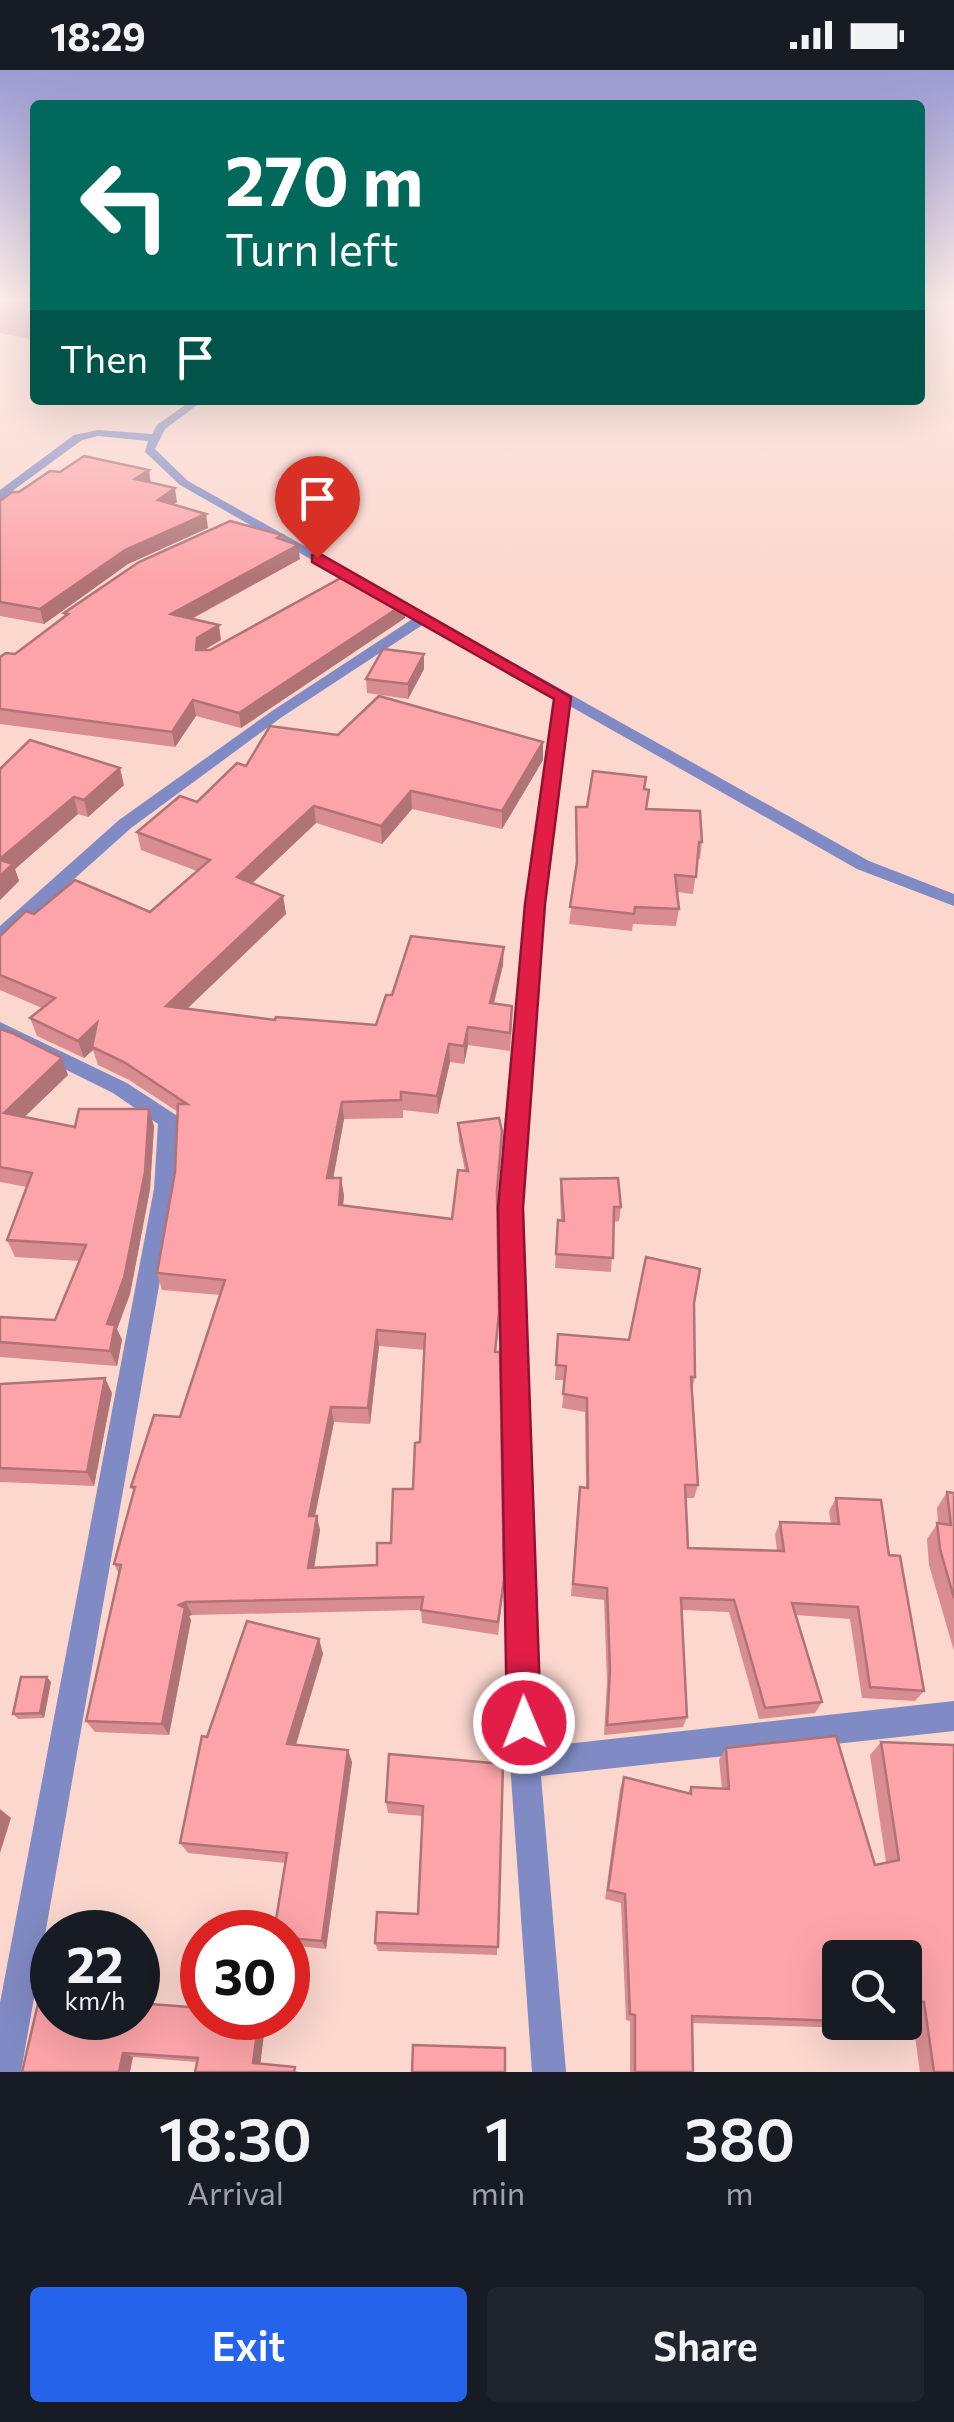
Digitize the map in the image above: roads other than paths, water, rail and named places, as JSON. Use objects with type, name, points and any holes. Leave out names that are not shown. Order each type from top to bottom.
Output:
[{"type":"street","points":[[193,405],[162,427],[149,450],[184,483],[863,866],[954,900]]},
{"type":"street","points":[[0,496],[78,438],[98,433],[156,438]]},
{"type":"street","points":[[232,526],[248,519]]},
{"type":"street","points":[[335,587],[351,578]]},
{"type":"street","points":[[0,936],[125,824],[276,714],[422,618]]},
{"type":"street","points":[[549,2072],[525,1762],[510,1208],[535,904],[562,697]]},
{"type":"street","points":[[0,1029],[120,1088],[170,1121],[165,1189],[4,2072]]},
{"type":"street","points":[[525,1762],[954,1716]]}]
